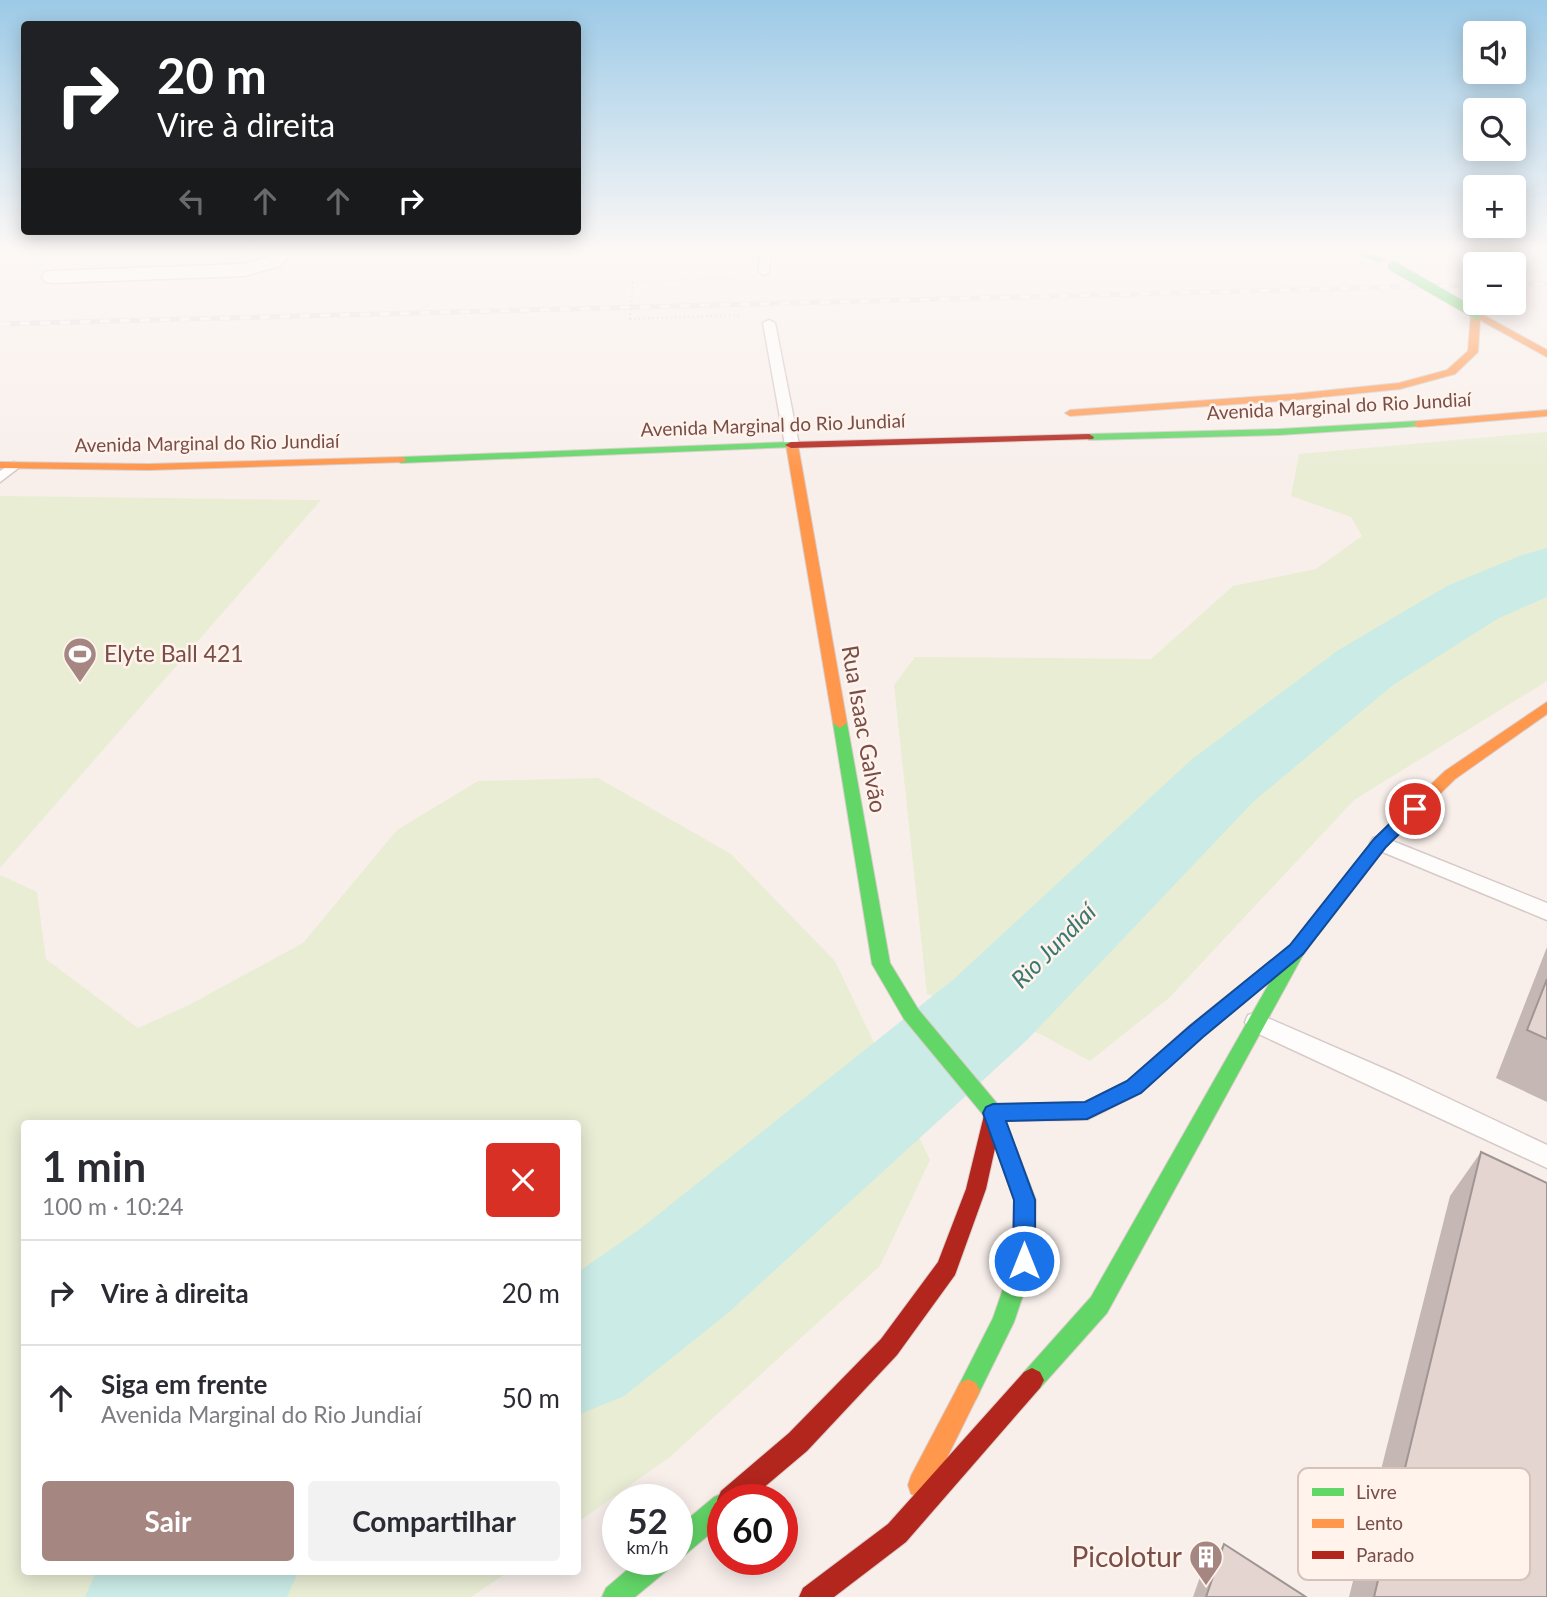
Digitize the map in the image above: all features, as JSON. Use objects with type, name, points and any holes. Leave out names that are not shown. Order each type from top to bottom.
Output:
[{"type":"main road","points":[[1065,413],[1362,391],[1429,380],[1451,372],[1474,352],[1476,323]]},
{"type":"main road","points":[[1491,323],[1547,354]]},
{"type":"main road","points":[[1515,323],[1535,327]]},
{"type":"main road","name":"Avenida Marginal do Rio Jundiaí","points":[[7,465],[146,467],[360,462],[867,442],[1341,430],[1470,422],[1547,412]]},
{"type":"main road","points":[[867,442],[891,427],[905,425]]},
{"type":"main road","name":"Rua Isaac Galvão","points":[[792,445],[881,964],[911,1014],[993,1113]]},
{"type":"main road","points":[[812,1597],[897,1532],[1099,1305],[1297,950],[1380,843],[1450,775],[1547,707]]},
{"type":"main road","points":[[993,1113],[1087,1111],[1134,1087],[1196,1031],[1297,950]]},
{"type":"main road","points":[[749,1484],[798,1442],[889,1346],[947,1268],[976,1189],[993,1113]]},
{"type":"main road","points":[[897,1532],[1003,1322],[1024,1261],[1025,1200],[993,1113]]},
{"type":"main road","points":[[693,1531],[707,1520]]},
{"type":"main road","points":[[615,1597],[642,1575]]},
{"type":"lane","points":[[769,323],[792,445]]},
{"type":"lane","points":[[0,478],[7,465]]},
{"type":"lane","points":[[1380,843],[1547,912]]},
{"type":"lane","points":[[1256,1022],[1393,1083],[1547,1157]]},
{"type":"green space","points":[[1547,432],[1547,681],[1354,800],[1169,998],[1090,1061],[1038,1033],[927,994],[894,685],[915,657],[1151,659],[1233,586],[1316,569],[1362,536],[1351,517],[1291,496],[1299,454]]},
{"type":"green space","name":"Elyte Ball 421","points":[[0,496],[321,500],[0,868]]},
{"type":"green space","points":[[598,778],[731,854],[835,961],[930,1160],[880,1266],[670,1457],[632,1484],[602,1484],[602,1505],[581,1520],[581,1120],[21,1120],[21,1575],[504,1575],[471,1597],[0,1597],[0,875],[37,892],[46,959],[138,1028],[189,1005],[303,943],[397,830],[478,781]]},
{"type":"building","points":[[1547,979],[1547,1039],[1527,1030]]},
{"type":"building","points":[[1481,1152],[1547,1183],[1547,1597],[1374,1597],[1378,1580],[1530,1580],[1530,1468],[1405,1468]]},
{"type":"building","points":[[1224,1544],[1306,1597],[1206,1597]]},
{"type":"waterway","name":"Rio Jundiaí","points":[[581,1348],[684,1271],[991,1009],[1222,781],[1365,668],[1473,602],[1547,570]]},
{"type":"waterway","name":"Rio Jundiaí","points":[[160,1597],[216,1575]]},
{"type":"railway","points":[[0,324],[56,323]]},
{"type":"traffic: fast","points":[[1089,437],[1279,432],[1418,424]]},
{"type":"traffic: fast","points":[[401,460],[791,445]]},
{"type":"traffic: fast","points":[[840,723],[881,964],[911,1014],[993,1113],[1025,1200],[1024,1260],[1003,1322],[968,1391]]},
{"type":"traffic: fast","points":[[1032,1380],[1099,1305],[1297,950],[1312,930]]},
{"type":"traffic: fast","points":[[693,1531],[707,1520]]},
{"type":"traffic: fast","points":[[615,1597],[642,1575]]},
{"type":"traffic: slow","points":[[1070,413],[1293,397],[1400,386],[1451,372],[1473,352],[1475,323]]},
{"type":"traffic: slow","points":[[1491,323],[1547,354]]},
{"type":"traffic: slow","points":[[1418,424],[1547,413]]},
{"type":"traffic: slow","points":[[792,445],[840,723]]},
{"type":"traffic: slow","points":[[0,465],[148,467],[401,460]]},
{"type":"traffic: slow","points":[[1312,930],[1380,843],[1450,775],[1547,707]]},
{"type":"traffic: slow","points":[[920,1485],[968,1391]]},
{"type":"traffic: jam","points":[[791,445],[1089,437]]},
{"type":"traffic: jam","points":[[993,1113],[1087,1111],[1134,1087],[1196,1031],[1279,964]]},
{"type":"traffic: jam","points":[[749,1484],[798,1442],[889,1347],[947,1268],[976,1189],[993,1113]]},
{"type":"traffic: jam","points":[[812,1597],[897,1533],[1032,1380]]},
{"type":"place","name":"Elyte Ball 421","points":[[80,684]]},
{"type":"place","name":"Picolotur","points":[[1206,1587]]},
{"type":"route","points":[[1024,1261],[1025,1200],[993,1113],[1087,1111],[1134,1087],[1196,1031],[1297,950],[1380,843],[1415,809]]}]
